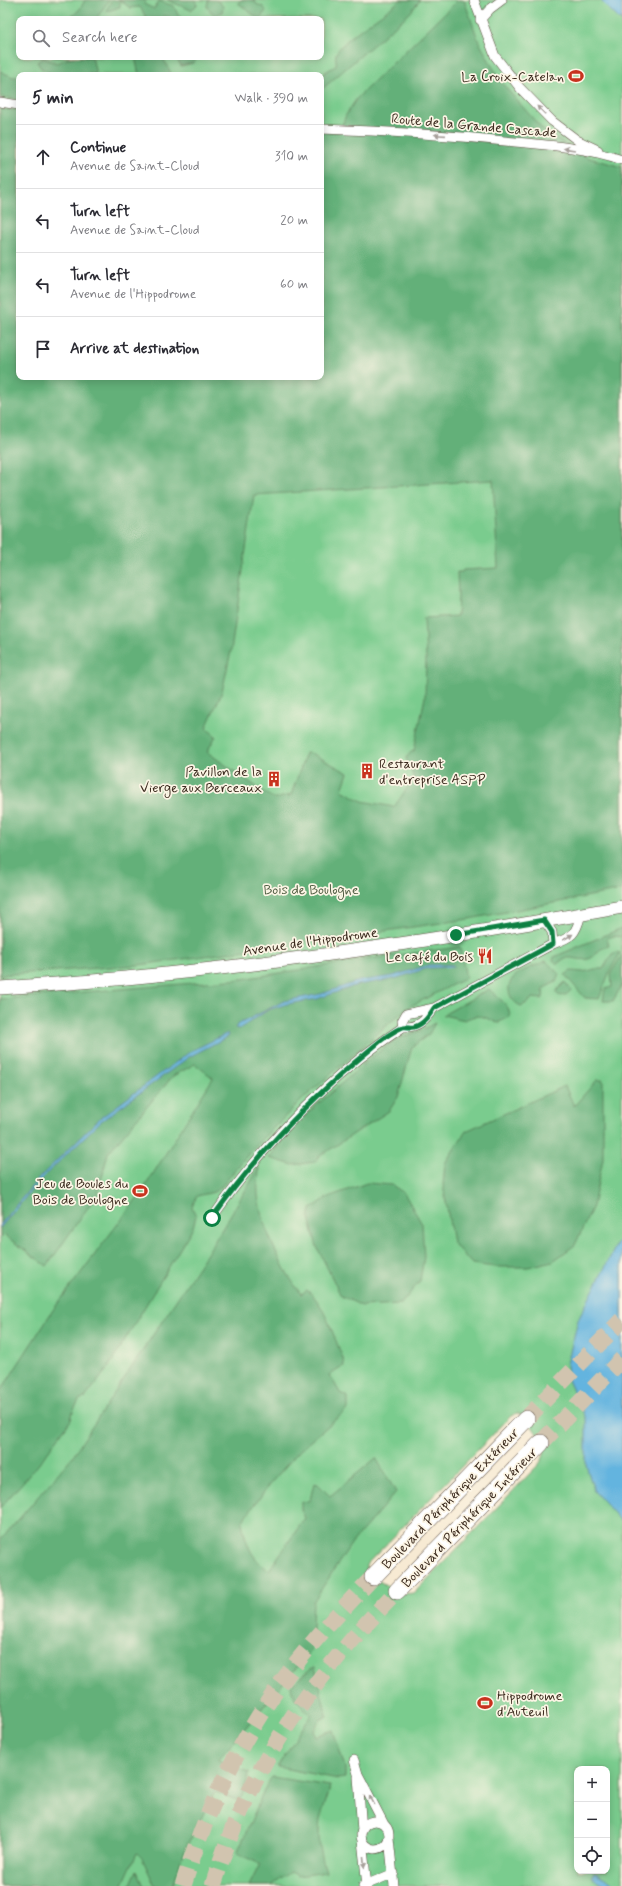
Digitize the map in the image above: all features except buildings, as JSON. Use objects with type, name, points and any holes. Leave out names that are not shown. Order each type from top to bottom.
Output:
[{"type":"highway","name":"Boulevard Périphérique Extérieur","points":[[374,1577],[526,1419]]},
{"type":"highway","name":"Boulevard Périphérique Intérieur","points":[[397,1591],[541,1443]]},
{"type":"main road","name":"Avenue de l'Hippodrome","points":[[0,988],[86,983],[244,966],[363,951],[622,907]]},
{"type":"street","points":[[474,0],[480,20],[495,56],[531,100],[566,132],[608,155]]},
{"type":"street","points":[[480,20],[490,9],[502,0]]},
{"type":"street","points":[[0,102],[16,105]]},
{"type":"street","name":"Route de la Grande Cascade","points":[[324,129],[383,131],[471,137],[552,146],[608,155],[622,160]]},
{"type":"street","points":[[403,1027],[402,1022],[406,1014],[434,1008],[553,944],[571,937],[578,928],[581,914]]},
{"type":"street","points":[[544,920],[552,932],[553,944]]},
{"type":"street","points":[[212,1218],[260,1155],[318,1094],[374,1046],[403,1027],[413,1027],[425,1021],[434,1008]]},
{"type":"street","points":[[354,1760],[358,1774],[389,1834],[394,1873],[394,1886]]},
{"type":"street","points":[[358,1774],[365,1885],[394,1873]]},
{"type":"street","points":[[385,1826],[377,1822],[372,1822],[365,1827],[362,1835],[368,1846],[376,1849],[384,1846],[389,1838]]},
{"type":"green space","name":"Bois de Boulogne","points":[[0,0],[622,0],[622,1886],[0,1886]],"holes":[[[517,1413],[529,1423],[543,1446],[543,1457],[539,1464],[414,1593],[401,1594],[369,1575],[366,1570],[366,1565],[511,1416]]]},
{"type":"green space","points":[[85,0],[109,0],[98,16],[72,16],[80,9]]},
{"type":"green space","points":[[112,0],[120,0],[120,7],[105,12]]},
{"type":"green space","points":[[120,0],[146,0],[144,4],[154,9],[159,1],[174,6],[179,16],[145,16],[140,7],[130,8]]},
{"type":"green space","points":[[167,0],[195,0],[197,5],[191,10]]},
{"type":"green space","points":[[208,0],[215,0],[219,2],[223,7],[222,12],[215,16],[207,7]]},
{"type":"green space","points":[[241,0],[255,0],[255,3],[263,7],[266,11],[262,16],[255,16],[238,3]]},
{"type":"green space","points":[[400,0],[420,0],[410,13],[324,87],[324,73],[336,66],[336,54],[340,47],[356,33],[394,6]]},
{"type":"green space","points":[[458,0],[464,0],[479,42],[501,82],[542,129],[586,157],[622,167],[622,890],[469,919],[139,965],[0,975],[0,109],[16,110],[16,380],[324,380],[324,132],[340,131],[346,115],[357,98]],"holes":[[[493,480],[498,568],[463,570],[462,572],[457,572],[457,616],[424,618],[426,660],[425,697],[414,751],[411,752],[406,758],[414,778],[394,807],[362,801],[342,790],[348,773],[313,754],[306,753],[291,795],[274,799],[207,752],[216,736],[206,728],[222,692],[231,651],[254,495]]]},
{"type":"green space","points":[[40,60],[49,60],[57,63],[64,60],[93,60],[96,72],[48,72],[41,68],[37,62]]},
{"type":"green space","points":[[136,60],[164,60],[170,72],[138,72]]},
{"type":"green space","points":[[178,60],[196,60],[193,63],[181,66]]},
{"type":"green space","points":[[0,71],[16,77],[16,99],[0,97]]},
{"type":"green space","points":[[622,928],[622,937],[614,936],[607,938],[609,946],[602,948],[591,958],[585,960],[565,958],[557,964],[553,960],[554,957]]},
{"type":"green space","points":[[460,947],[466,978],[407,1008],[305,1097],[255,1146],[222,1186],[214,1192],[197,1196],[192,1207],[196,1216],[193,1227],[108,1368],[85,1398],[80,1399],[73,1411],[71,1420],[38,1465],[0,1508],[0,1392],[53,1310],[141,1193],[213,1078],[195,1064],[173,1076],[108,1153],[98,1193],[47,1266],[4,1235],[0,1239],[0,999],[242,979],[367,959]]},
{"type":"green space","points":[[616,952],[620,953],[609,973],[599,999],[585,998],[565,975],[571,971],[583,972],[603,969],[612,954]]},
{"type":"green space","points":[[622,955],[622,985],[613,1001],[603,1001],[605,989],[612,987],[611,973]]},
{"type":"green space","points":[[546,961],[559,974],[556,982],[544,988],[542,999],[532,998],[529,1002],[521,1006],[517,1004],[511,998],[509,985],[511,981],[516,975]]},
{"type":"green space","points":[[565,982],[571,990],[561,996],[557,994],[556,991]]},
{"type":"green space","points":[[489,989],[506,1005],[510,1017],[497,1023],[478,1016],[465,1020],[443,1015]]},
{"type":"green space","points":[[435,1023],[429,1034],[412,1047],[398,1097],[389,1111],[320,1156],[315,1162],[293,1165],[269,1158],[293,1126],[368,1060],[396,1039],[422,1030]]},
{"type":"green space","points":[[597,1080],[603,1080],[603,1159],[593,1206],[575,1245],[553,1261],[528,1267],[495,1267],[472,1264],[453,1243],[443,1185],[445,1163],[466,1131],[565,1086],[574,1106]]},
{"type":"green space","points":[[259,1168],[258,1195],[263,1220],[280,1260],[294,1284],[301,1294],[307,1290],[313,1296],[319,1303],[328,1321],[343,1358],[344,1366],[330,1375],[340,1393],[348,1397],[348,1409],[301,1449],[269,1485],[242,1522],[245,1537],[250,1550],[258,1561],[269,1570],[305,1518],[301,1510],[301,1503],[310,1500],[314,1483],[318,1484],[330,1496],[376,1458],[396,1492],[351,1544],[313,1602],[311,1651],[218,1760],[249,1772],[248,1779],[242,1795],[238,1800],[215,1792],[183,1853],[173,1886],[155,1886],[142,1858],[137,1853],[122,1886],[0,1886],[0,1541],[72,1457],[208,1252]]},
{"type":"green space","points":[[367,1183],[392,1185],[404,1193],[422,1224],[424,1257],[420,1281],[401,1304],[362,1306],[341,1296],[317,1247],[309,1218],[311,1209],[328,1197]]},
{"type":"green space","points":[[315,1667],[327,1716],[319,1721],[314,1731],[316,1736],[333,1730],[345,1767],[345,1778],[338,1779],[277,1767],[311,1715],[293,1694],[291,1686],[310,1669]]},
{"type":"green space","points":[[272,1777],[330,1786],[319,1827],[320,1846],[326,1872],[298,1876],[291,1872],[271,1886],[249,1886],[260,1864],[237,1853],[267,1784]]},
{"type":"green space","points":[[137,1870],[144,1886],[130,1886]]},
{"type":"water","points":[[600,0],[622,0],[622,22]]},
{"type":"water","points":[[429,965],[453,965],[454,967],[428,968],[394,979],[357,985],[317,999],[287,1004],[268,1010],[239,1029],[235,1028],[237,1025],[284,1001],[321,994],[359,981],[393,976]]},
{"type":"water","points":[[228,1033],[229,1036],[189,1057],[100,1122],[39,1181],[0,1228],[0,1224],[40,1177],[99,1119],[191,1051]]},
{"type":"water","points":[[622,1234],[622,1522],[594,1491],[586,1465],[586,1419],[568,1380],[567,1364],[578,1320]]},
{"type":"water","points":[[594,1874],[598,1874],[618,1886],[606,1886],[592,1877]]},
{"type":"tunnel","points":[[526,1419],[622,1320]]},
{"type":"tunnel","points":[[541,1443],[622,1359]]},
{"type":"tunnel","points":[[183,1886],[219,1790],[251,1730],[269,1701],[310,1646],[333,1619],[373,1577]]},
{"type":"tunnel","points":[[213,1886],[228,1843],[245,1802],[264,1763],[286,1727],[310,1692],[337,1658],[397,1591]]},
{"type":"place","name":"La Croix-Catelan","points":[[576,76]]},
{"type":"place","name":"Restaurant d'entreprise ASPP","points":[[367,771]]},
{"type":"place","name":"Pavillon de la Vierge aux Berceaux","points":[[274,779]]},
{"type":"place","name":"Le café du Bois","points":[[485,956]]},
{"type":"place","name":"Jeu de Boules du Bois de Boulogne","points":[[140,1191]]},
{"type":"place","name":"Hippodrome d'Auteuil","points":[[485,1703]]},
{"type":"route","points":[[212,1218],[260,1155],[279,1134],[318,1094],[374,1046],[403,1027],[413,1027],[418,1025],[425,1021],[434,1008],[553,944],[552,932],[544,920],[456,935]]}]
